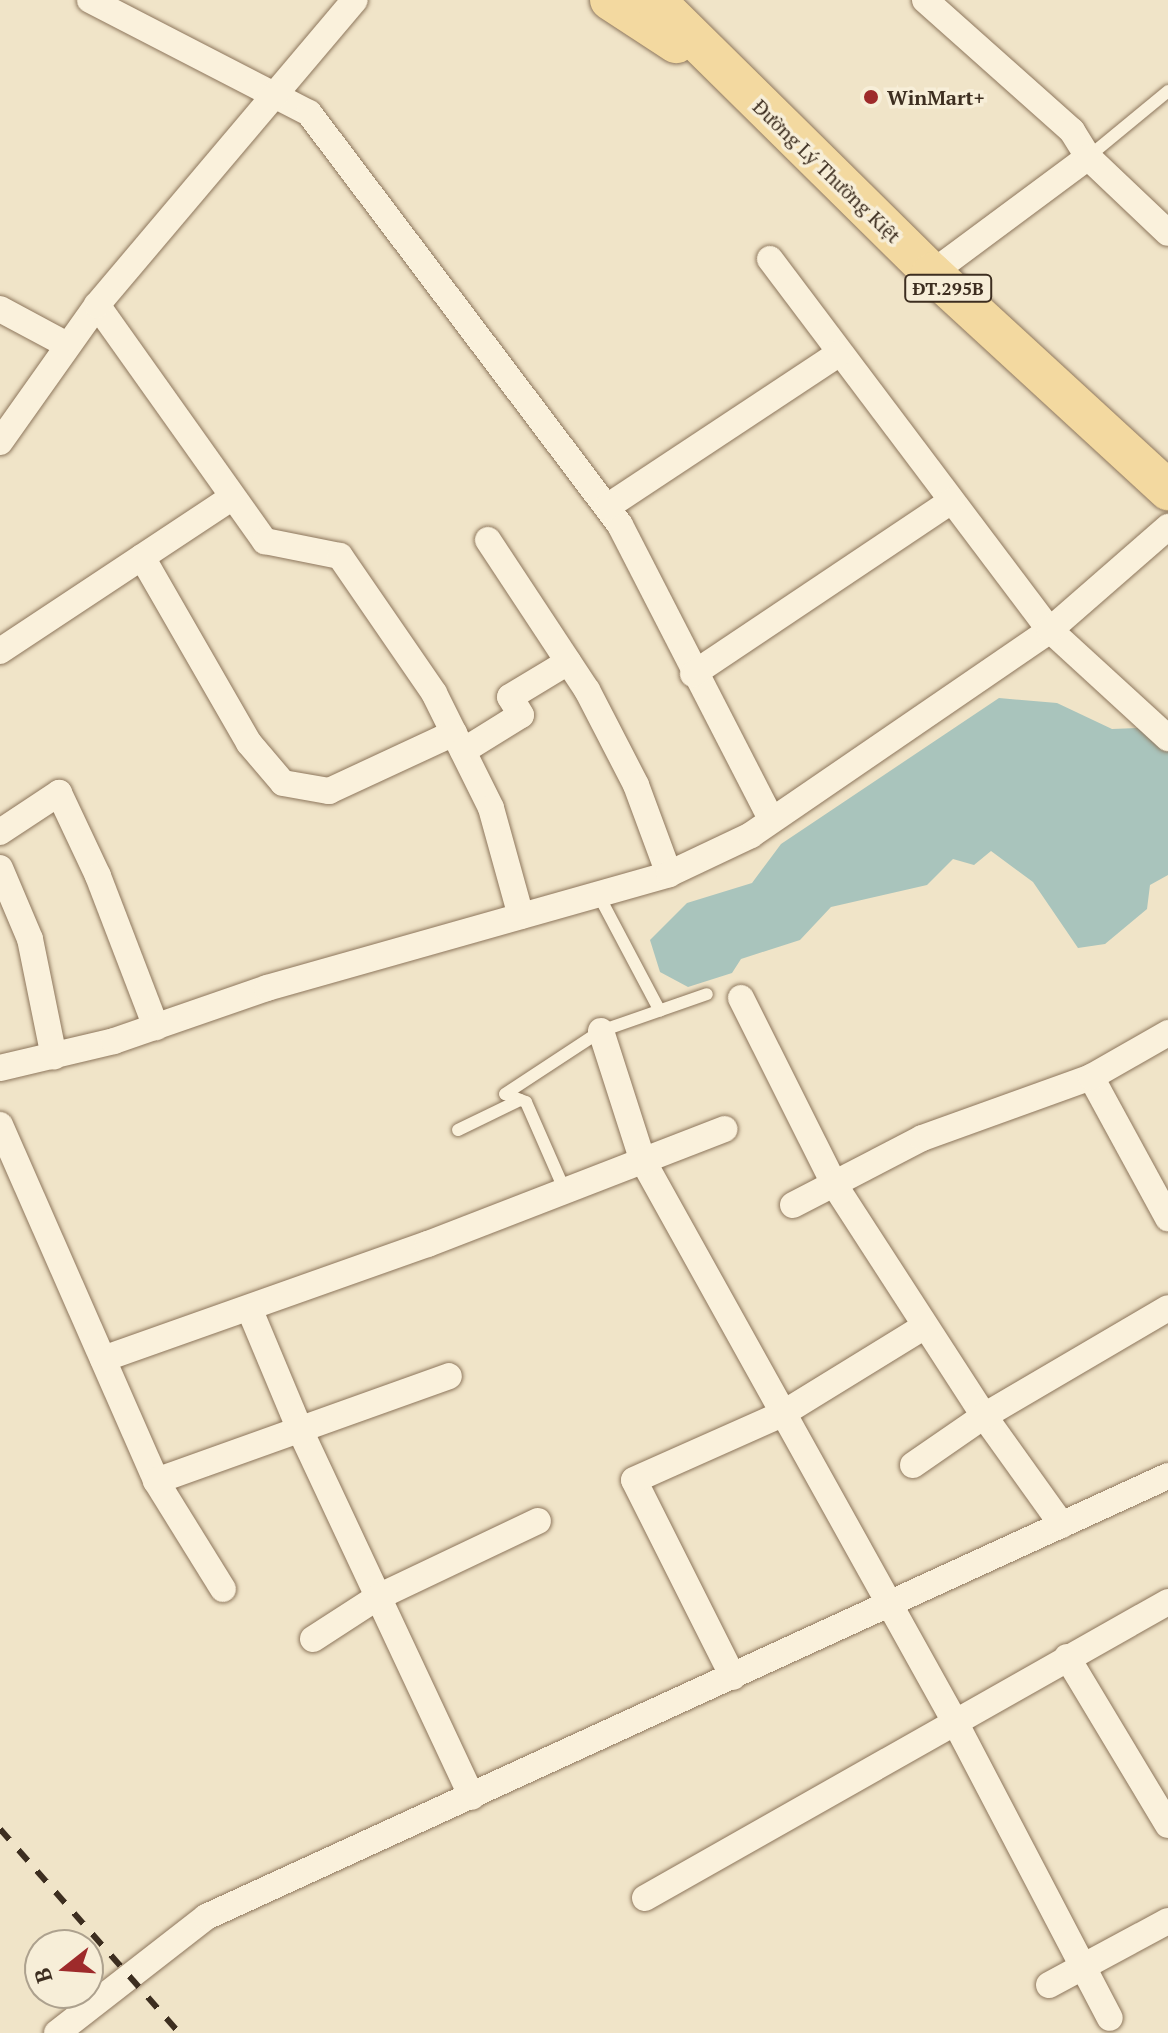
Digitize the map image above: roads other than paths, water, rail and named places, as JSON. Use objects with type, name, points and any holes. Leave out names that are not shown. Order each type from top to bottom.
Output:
[{"type":"main road","name":"Đường Lý Thường Kiệt","points":[[610,0],[733,80]]},
{"type":"main road","name":"Đường Lý Thường Kiệt","points":[[655,0],[932,273],[1168,490]]},
{"type":"street","points":[[90,0],[278,94],[309,113],[607,507],[771,819]]},
{"type":"street","points":[[0,442],[97,305],[355,0]]},
{"type":"street","points":[[925,0],[1072,131],[1088,157],[1168,233]]},
{"type":"street","points":[[932,273],[1088,157]]},
{"type":"street","points":[[770,259],[1050,630],[1168,738]]},
{"type":"street","points":[[97,305],[231,498],[265,541],[340,556],[434,693],[491,808],[521,916]]},
{"type":"street","points":[[0,309],[67,345]]},
{"type":"street","points":[[607,507],[840,353]]},
{"type":"street","points":[[0,651],[231,498]]},
{"type":"street","points":[[693,674],[951,501]]},
{"type":"street","points":[[0,1068],[54,1057],[156,1027],[267,988],[669,874],[751,835],[1050,630],[1168,527]]},
{"type":"street","points":[[488,540],[568,662],[636,785],[669,874]]},
{"type":"street","points":[[142,557],[249,743],[283,783],[329,791],[458,742],[521,715],[510,697],[568,662]]},
{"type":"street","points":[[0,832],[59,793],[98,876],[156,1027]]},
{"type":"street","points":[[0,868],[30,939],[54,1057]]},
{"type":"street","points":[[741,998],[834,1184],[984,1416],[1062,1525]]},
{"type":"street","points":[[601,1031],[642,1159],[954,1720],[1110,2018]]},
{"type":"street","points":[[793,1205],[922,1138],[1091,1077],[1168,1033]]},
{"type":"street","points":[[1091,1077],[1168,1218]]},
{"type":"street","points":[[0,1125],[156,1481],[223,1589]]},
{"type":"street","points":[[103,1359],[565,1191],[724,1129]]},
{"type":"street","points":[[249,1308],[300,1430],[472,1797]]},
{"type":"street","points":[[913,1465],[984,1416],[1168,1308]]},
{"type":"street","points":[[733,1677],[634,1480],[782,1414],[925,1326]]},
{"type":"street","points":[[156,1481],[449,1376]]},
{"type":"street","points":[[57,2033],[206,1917],[1168,1476]]},
{"type":"street","points":[[313,1639],[378,1597],[538,1521]]},
{"type":"street","points":[[645,1898],[954,1720],[1168,1602]]},
{"type":"street","points":[[1067,1657],[1168,1825]]},
{"type":"street","points":[[1049,1985],[1168,1921]]},
{"type":"lane","points":[[1088,157],[1168,91]]},
{"type":"lane","points":[[598,894],[660,1011]]},
{"type":"lane","points":[[565,1191],[526,1102],[505,1094],[601,1031],[707,994]]},
{"type":"lane","points":[[458,1130],[520,1100]]},
{"type":"water","points":[[999,698],[1057,703],[1112,729],[1137,728],[1164,717],[1168,721],[1168,875],[1150,885],[1147,909],[1105,944],[1078,948],[1033,882],[991,851],[974,865],[953,859],[927,885],[831,907],[800,940],[741,959],[732,973],[688,987],[660,972],[650,940],[687,903],[752,883],[781,844]]},
{"type":"railway","points":[[0,1829],[179,2033]]},
{"type":"place","name":"WinMart+","points":[[871,97]]}]
